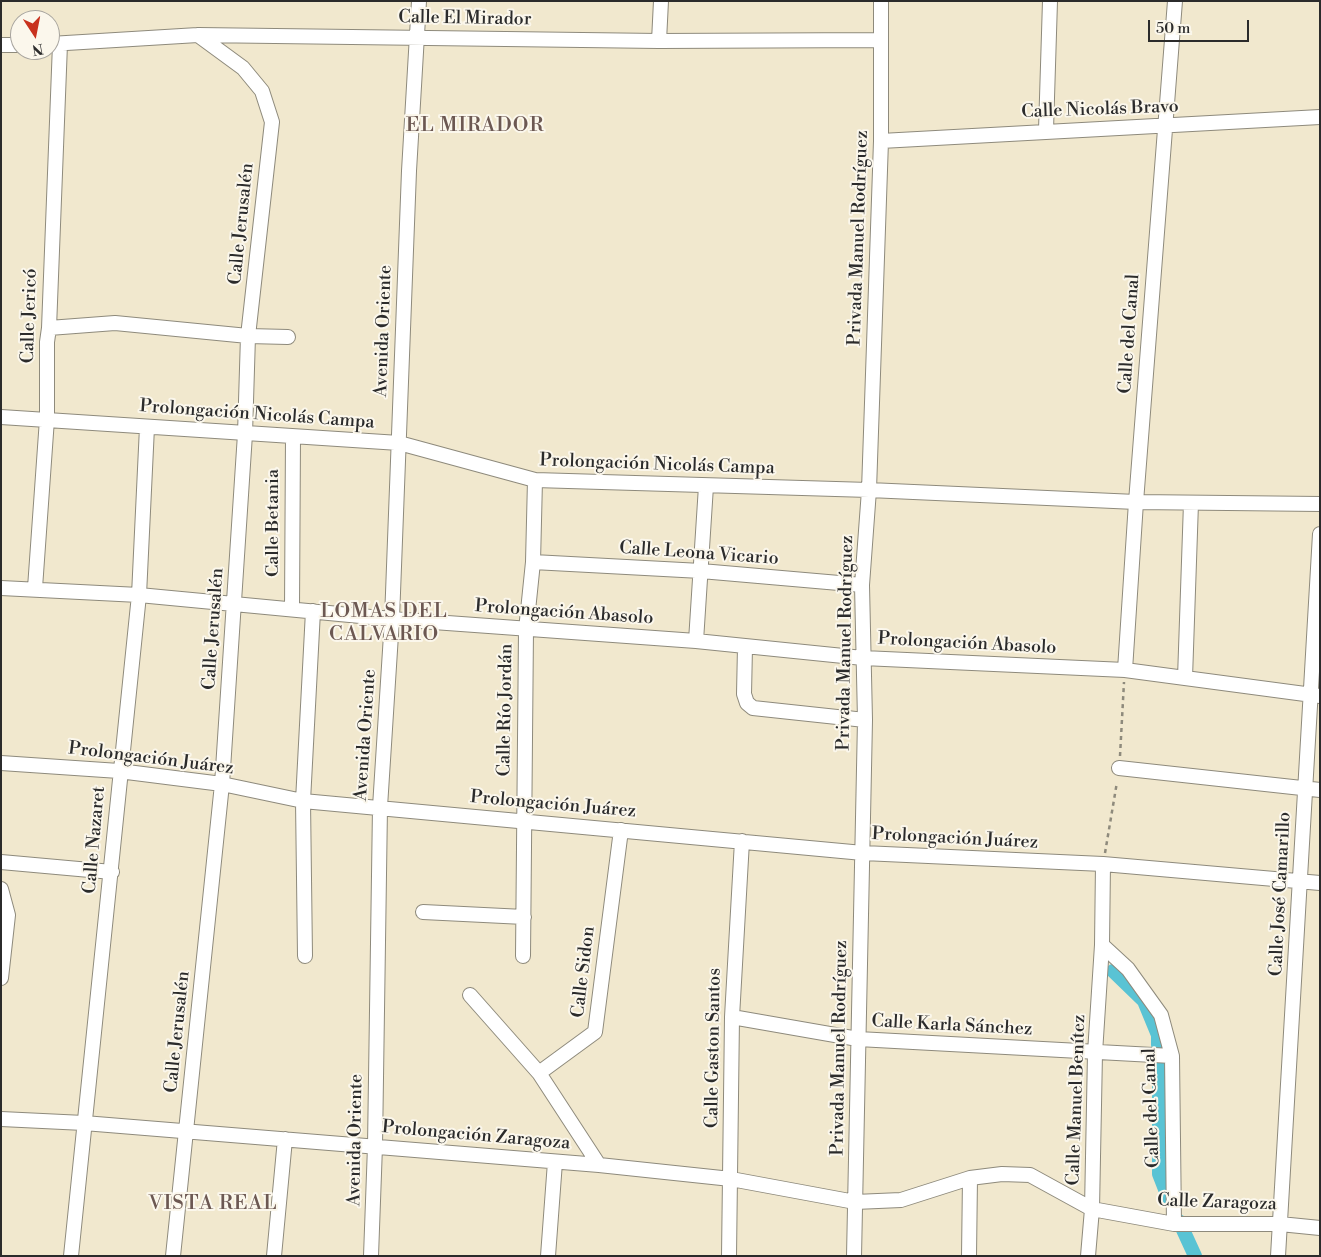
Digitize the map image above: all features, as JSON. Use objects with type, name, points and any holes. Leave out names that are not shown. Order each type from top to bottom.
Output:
[{"type":"street","name":"Avenida Oriente","points":[[371,1256],[375,1146],[380,807],[392,619],[419,1]]},
{"type":"street","points":[[659,41],[660,1]]},
{"type":"street","name":"Privada Manuel Rodríguez","points":[[854,1256],[865,720],[862,585],[869,490],[881,141],[881,1]]},
{"type":"street","points":[[1046,130],[1050,1]]},
{"type":"street","name":"Calle del Canal","points":[[1125,670],[1136,502],[1175,1]]},
{"type":"street","name":"Calle El Mirador","points":[[60,44],[198,35],[416,36],[659,41],[880,40]]},
{"type":"street","name":"Calle Jerusalén","points":[[173,1256],[222,784],[246,434],[248,336],[272,122],[262,91],[243,68],[198,35]]},
{"type":"street","name":"Calle Jericó","points":[[36,588],[47,419],[46,342],[49,328],[55,60]]},
{"type":"street","name":"Calle Nicolás Bravo","points":[[881,141],[1046,130],[1165,126],[1320,117]]},
{"type":"street","points":[[49,328],[115,323],[248,336],[288,337]]},
{"type":"street","name":"Prolongación Nicolás Campa","points":[[1,417],[399,443],[535,480],[869,490],[1136,502],[1320,504]]},
{"type":"street","name":"Calle Nazaret","points":[[71,1256],[112,872],[119,771],[139,595],[147,426]]},
{"type":"street","name":"Calle Betania","points":[[292,609],[293,437]]},
{"type":"street","name":"Calle Río Jordán","points":[[523,956],[526,630],[533,562],[535,480]]},
{"type":"street","points":[[696,641],[706,486]]},
{"type":"street","points":[[1185,678],[1191,503]]},
{"type":"street","name":"Calle José Camarillo","points":[[1278,1256],[1305,788],[1314,696],[1320,534]]},
{"type":"street","name":"Calle Leona Vicario","points":[[533,562],[701,571],[862,585]]},
{"type":"street","name":"Prolongación Abasolo","points":[[1,588],[36,588],[139,595],[392,619],[696,641],[863,658],[1125,670],[1314,696]]},
{"type":"street","points":[[305,956],[302,801],[313,611]]},
{"type":"street","points":[[745,647],[744,694],[747,702],[753,708],[865,720]]},
{"type":"street","name":"Prolongación Juárez","points":[[1,763],[119,771],[222,784],[302,801],[742,840],[863,854],[1103,864],[1320,883]]},
{"type":"street","points":[[1119,768],[1320,790]]},
{"type":"street","name":"Calle Sidon","points":[[540,1073],[595,1032],[621,830]]},
{"type":"street","name":"Calle Gaston Santos","points":[[729,1256],[732,1017],[742,840]]},
{"type":"street","points":[[1,862],[112,872]]},
{"type":"street","points":[[1102,945],[1103,864]]},
{"type":"street","points":[[1,889],[8,915],[1,978]]},
{"type":"street","points":[[423,912],[524,917]]},
{"type":"street","name":"Calle del Canal","points":[[1102,945],[1128,969],[1161,1015],[1172,1056],[1175,1224]]},
{"type":"street","name":"Calle Manuel Benítez","points":[[1088,1256],[1092,1208],[1095,1053],[1102,945]]},
{"type":"street","points":[[470,995],[540,1073],[599,1165]]},
{"type":"street","name":"Calle Karla Sánchez","points":[[732,1017],[858,1039],[1172,1056]]},
{"type":"street","name":"Prolongación Zaragoza","points":[[1,1119],[84,1123],[186,1133],[285,1139],[599,1165],[731,1178],[855,1202]]},
{"type":"street","points":[[274,1256],[285,1139]]},
{"type":"street","points":[[548,1256],[555,1162]]},
{"type":"street","name":"Calle Zaragoza","points":[[855,1202],[901,1200],[970,1178],[1002,1174],[1030,1175],[1092,1208],[1175,1224],[1280,1224],[1320,1228]]},
{"type":"street","points":[[969,1256],[970,1178]]},
{"type":"waterway","points":[[1113,971],[1144,1001],[1158,1035],[1158,1045]]},
{"type":"waterway","points":[[1159,1064],[1159,1174],[1168,1197]]},
{"type":"waterway","points":[[1179,1221],[1195,1256]]},
{"type":"district","name":"EL MIRADOR","points":[[475,126]]},
{"type":"district","name":"LOMAS DEL CALVARIO","points":[[384,624]]},
{"type":"district","name":"VISTA REAL","points":[[213,1204]]}]
